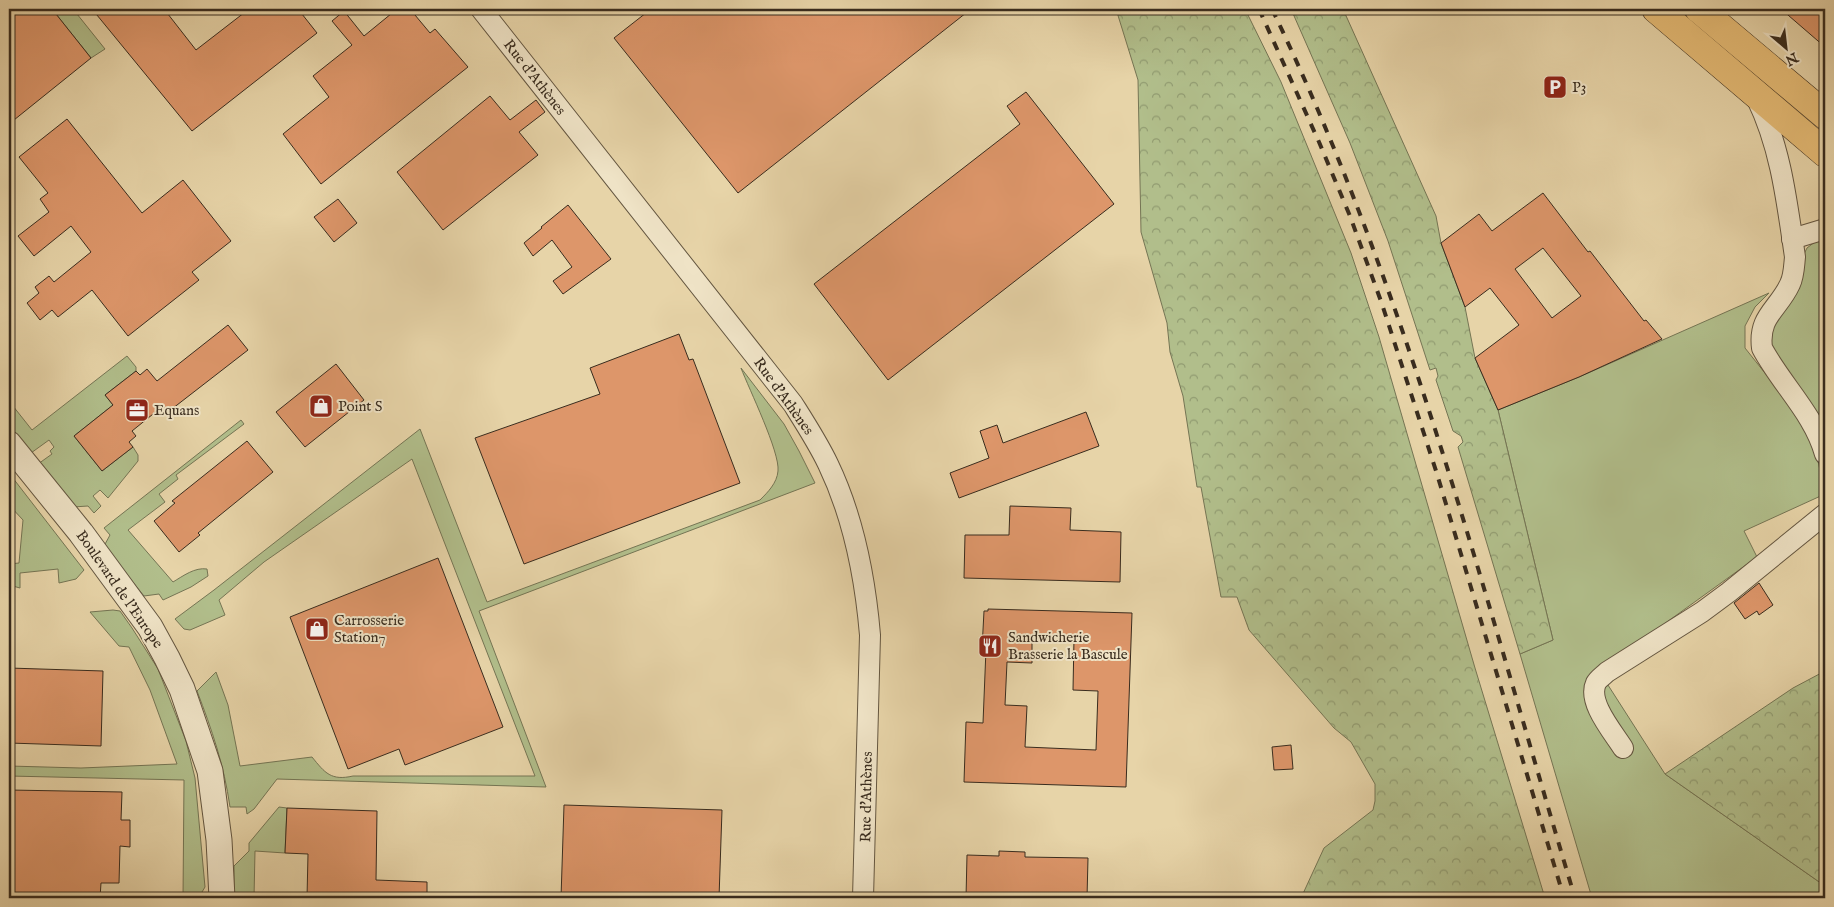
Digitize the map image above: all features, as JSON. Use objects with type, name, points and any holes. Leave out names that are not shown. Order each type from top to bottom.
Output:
[{"type":"highway","points":[[1656,9],[1825,153]]},
{"type":"highway","points":[[1699,9],[1825,115]]},
{"type":"street","name":"Rue d'Athènes","points":[[481,9],[793,404],[828,464],[848,513],[858,551],[866,592],[870,636],[863,898]]},
{"type":"street","points":[[1755,95],[1772,132],[1777,152],[1795,257],[1791,283],[1763,323],[1760,336],[1762,348],[1817,432],[1825,454]]},
{"type":"street","points":[[1792,239],[1825,229]]},
{"type":"street","name":"Boulevard de l'Europe","points":[[9,444],[150,626],[175,673],[210,771],[219,840],[222,898]]},
{"type":"street","points":[[1623,748],[1596,704],[1593,693],[1597,682],[1607,672],[1702,612],[1825,514]]},
{"type":"green space","points":[[52,9],[73,9],[105,49],[91,58]]},
{"type":"green space","points":[[1116,9],[1245,9],[1281,82],[1351,253],[1379,337],[1475,668],[1545,898],[1301,898],[1324,848],[1373,810],[1375,784],[1351,742],[1334,728],[1249,630],[1237,597],[1221,597],[1201,487],[1197,487],[1183,396],[1170,352],[1167,323],[1141,232],[1138,80]]},
{"type":"green space","points":[[1291,9],[1343,9],[1436,216],[1441,243],[1465,307],[1475,358],[1498,410],[1553,640],[1520,654],[1458,447],[1463,442],[1461,436],[1453,431],[1436,380],[1438,376],[1436,368],[1430,370],[1388,241],[1350,143]]},
{"type":"green space","points":[[1825,238],[1825,437],[1771,355],[1769,326],[1807,248],[1816,241]]},
{"type":"green space","points":[[1769,293],[1755,307],[1745,326],[1745,348],[1788,402],[1805,428],[1817,456],[1825,494],[1744,531],[1757,557],[1599,671],[1665,774],[1825,886],[1825,898],[1592,898],[1520,654],[1553,640],[1498,410],[1579,377]]},
{"type":"green space","points":[[127,356],[136,367],[136,371],[105,395],[113,405],[74,436],[102,471],[133,447],[138,455],[138,461],[108,498],[100,490],[93,496],[101,506],[94,513],[88,506],[73,507],[38,464],[52,454],[50,451],[54,447],[49,440],[31,453],[9,426],[9,401],[32,430]]},
{"type":"green space","points":[[741,368],[784,424],[815,483],[479,611],[546,787],[277,779],[254,809],[247,814],[246,807],[230,807],[217,748],[197,691],[216,672],[228,705],[240,766],[312,757],[329,774],[339,777],[535,776],[412,459],[264,562],[219,600],[225,615],[190,630],[184,629],[175,619],[420,429],[487,602],[760,500],[776,479],[778,471],[777,462],[769,436]]},
{"type":"green space","points":[[241,420],[244,424],[176,475],[178,479],[159,494],[165,502],[128,530],[173,582],[198,569],[207,569],[208,576],[191,587],[163,600],[159,594],[144,596],[104,546],[110,535],[104,528]]},
{"type":"green space","points":[[9,473],[84,570],[76,579],[59,583],[58,569],[20,573],[20,588],[9,585],[9,564],[19,563],[23,520],[9,505]]},
{"type":"green space","points":[[120,611],[158,669],[186,741],[195,778],[205,887],[199,897],[183,898],[184,780],[9,776],[9,766],[81,768],[177,764],[150,690],[129,647],[119,646],[90,612]]},
{"type":"green space","points":[[1825,671],[1825,886],[1665,774],[1793,688]]},
{"type":"green space","points":[[279,807],[287,808],[285,853],[255,851],[254,898],[234,898],[234,866],[249,851],[249,843]]},
{"type":"building","points":[[15,9],[52,9],[91,58],[9,124],[9,14]]},
{"type":"building","points":[[92,9],[164,9],[196,50],[249,9],[298,9],[317,33],[192,131]]},
{"type":"building","points":[[397,9],[410,9],[430,33],[435,29],[468,67],[321,184],[283,134],[329,97],[313,76],[352,45],[332,21],[344,11],[364,36]]},
{"type":"building","points":[[651,9],[971,9],[738,193],[614,38]]},
{"type":"building","points":[[1781,9],[1825,9],[1825,47]]},
{"type":"building","points":[[1026,92],[1114,204],[888,380],[814,284],[1020,124],[1007,106]]},
{"type":"building","points":[[490,96],[510,120],[536,100],[545,112],[519,132],[538,155],[443,230],[397,172]]},
{"type":"building","points":[[67,119],[142,213],[183,180],[231,241],[192,272],[199,280],[128,336],[92,290],[58,317],[52,310],[40,320],[27,303],[39,293],[35,287],[49,276],[54,282],[91,252],[71,226],[34,256],[18,236],[49,212],[40,199],[48,193],[19,157]]},
{"type":"building","points":[[1543,193],[1644,321],[1646,320],[1662,339],[1579,377],[1498,410],[1475,358],[1519,325],[1490,288],[1465,307],[1441,243],[1479,214],[1492,231]],"holes":[[[1543,248],[1581,296],[1552,318],[1515,269]]]},
{"type":"building","points":[[338,199],[357,223],[334,242],[314,217]]},
{"type":"building","points":[[568,205],[611,259],[563,294],[553,281],[572,267],[552,240],[533,256],[524,243]]},
{"type":"building","points":[[228,325],[248,350],[168,412],[163,406],[132,431],[136,436],[129,442],[133,447],[102,471],[74,436],[113,405],[105,395],[136,371],[140,375],[147,369],[157,381]]},
{"type":"building","points":[[679,334],[689,360],[693,359],[740,483],[524,564],[475,438],[600,394],[590,368]]},
{"type":"building","points":[[336,364],[364,400],[305,447],[276,412]]},
{"type":"building","points":[[1086,412],[1099,446],[959,498],[950,473],[989,458],[980,431],[997,425],[1003,443]]},
{"type":"building","points":[[247,441],[273,472],[198,533],[200,535],[179,552],[154,521],[175,503],[172,501]]},
{"type":"building","points":[[1010,506],[1071,508],[1070,530],[1121,532],[1120,582],[964,578],[965,535],[1009,535]]},
{"type":"building","points":[[438,558],[503,727],[405,765],[399,749],[348,769],[290,617]]},
{"type":"building","points":[[1759,583],[1773,605],[1759,615],[1757,611],[1745,619],[1734,603]]},
{"type":"building","points":[[988,609],[1132,613],[1126,787],[964,782],[966,722],[983,723],[986,649],[982,649],[984,611],[988,611]],"holes":[[[1032,637],[1074,638],[1073,690],[1098,691],[1096,750],[1025,747],[1027,706],[1005,705],[1007,662],[1032,663]]]},
{"type":"building","points":[[9,668],[103,671],[101,746],[9,743]]},
{"type":"building","points":[[1291,745],[1293,769],[1274,770],[1272,747]]},
{"type":"building","points":[[9,790],[122,792],[121,820],[130,820],[130,847],[120,846],[119,883],[101,883],[100,898],[9,898]]},
{"type":"building","points":[[564,805],[722,810],[719,898],[561,898]]},
{"type":"building","points":[[287,808],[377,811],[376,880],[427,882],[427,898],[307,898],[308,854],[285,853]]},
{"type":"building","points":[[999,851],[1025,852],[1025,857],[1088,858],[1087,898],[966,898],[967,855],[999,856]]},
{"type":"railway","points":[[1259,9],[1350,216],[1382,304],[1437,474],[1564,898]]},
{"type":"railway","points":[[1272,9],[1320,116],[1364,225],[1404,335],[1441,447],[1575,898]]},
{"type":"place","name":"P3","points":[[1555,87]]},
{"type":"place","name":"Point S","points":[[321,406]]},
{"type":"place","name":"Equans","points":[[137,410]]},
{"type":"place","name":"Carrosserie Station7","points":[[317,629]]},
{"type":"place","name":"Sandwicherie Brasserie la Bascule","points":[[990,646]]}]
